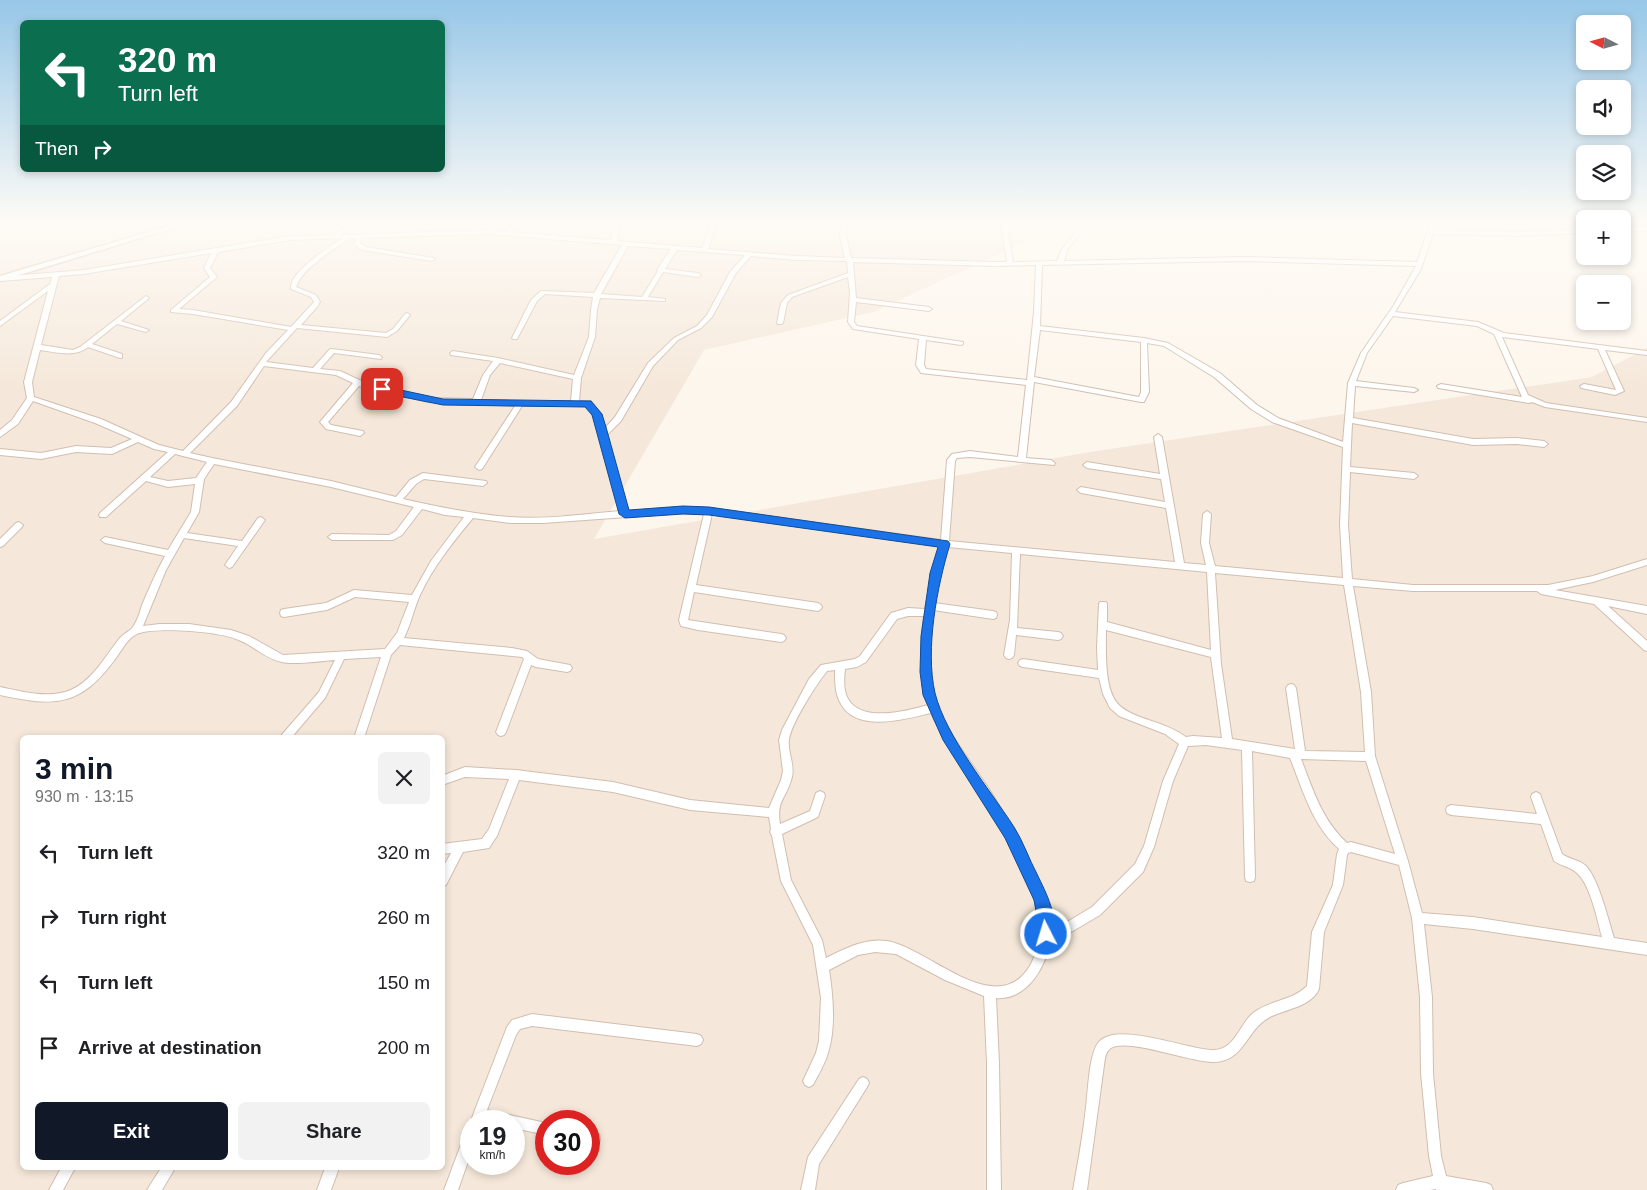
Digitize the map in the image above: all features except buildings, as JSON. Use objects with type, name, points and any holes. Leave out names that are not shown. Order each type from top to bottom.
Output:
[{"type":"street","points":[[0,434],[15,422],[31,398],[28,382],[55,280]]},
{"type":"street","points":[[211,280],[173,311],[194,312],[294,327],[387,335],[395,330],[407,315]]},
{"type":"street","points":[[184,454],[234,404],[262,364],[317,302],[314,296],[293,288],[293,283],[296,280]]},
{"type":"street","points":[[575,402],[576,378],[592,337],[597,295],[604,280]]},
{"type":"street","points":[[645,297],[655,280]]},
{"type":"street","points":[[603,434],[621,414],[650,364],[676,339],[699,327],[710,316],[729,280]]},
{"type":"street","points":[[780,323],[784,303],[790,296],[836,280]]},
{"type":"street","points":[[852,280],[850,322],[858,330],[961,343]]},
{"type":"street","points":[[1022,460],[1030,381],[1038,328],[1039,280]]},
{"type":"street","points":[[1411,280],[1391,314],[1364,353],[1352,383],[1344,525],[1348,582],[1366,692],[1370,756],[1403,861],[1418,918],[1426,997],[1430,1103],[1435,1156],[1442,1185]]},
{"type":"street","points":[[0,324],[53,285]]},
{"type":"street","points":[[515,338],[529,308],[539,293],[555,291],[663,300]]},
{"type":"street","points":[[37,347],[73,352],[88,345],[146,298]]},
{"type":"street","points":[[852,300],[929,309]]},
{"type":"street","points":[[1391,314],[1478,324],[1498,334],[1647,353]]},
{"type":"street","points":[[117,322],[146,330]]},
{"type":"street","points":[[1038,328],[1166,344],[1204,366],[1254,407],[1275,420],[1347,446]]},
{"type":"street","points":[[1498,334],[1525,397],[1529,401]]},
{"type":"street","points":[[923,338],[920,365],[923,371],[1030,381],[1142,400],[1145,392],[1144,340]]},
{"type":"street","points":[[88,345],[120,356]]},
{"type":"street","points":[[1584,386],[1615,393],[1620,391],[1601,348]]},
{"type":"street","points":[[316,369],[332,351],[378,357]]},
{"type":"street","points":[[453,353],[498,360],[576,378]]},
{"type":"street","points":[[476,402],[481,386],[498,360]]},
{"type":"street","points":[[262,364],[337,372],[356,382],[428,400],[520,404],[575,402],[591,405],[603,434],[625,514]]},
{"type":"street","points":[[356,382],[324,422],[329,427],[360,433]]},
{"type":"street","points":[[1352,383],[1414,390]]},
{"type":"street","points":[[1441,386],[1545,405],[1647,420]]},
{"type":"street","points":[[31,398],[91,419],[138,439],[184,454],[331,484],[418,507],[471,516],[543,520],[683,510],[709,511],[1016,552],[1413,588],[1531,589],[1593,579],[1647,562]]},
{"type":"street","points":[[478,467],[520,404]]},
{"type":"street","points":[[1349,420],[1481,443],[1517,441],[1544,444]]},
{"type":"street","points":[[1158,437],[1180,566]]},
{"type":"street","points":[[0,452],[41,456],[76,449],[112,451],[138,439]]},
{"type":"street","points":[[104,515],[174,451]]},
{"type":"street","points":[[822,967],[862,948],[873,945],[884,946],[897,949],[990,992],[1001,992],[1013,989],[1031,975],[1043,954],[1046,918],[1041,899],[1010,833],[947,736],[934,708],[926,672],[930,610],[936,573],[945,544],[951,460],[955,456],[970,454],[1051,463]]},
{"type":"street","points":[[0,691],[47,699],[70,697],[81,691],[93,680],[122,642],[136,631],[170,554],[195,512],[199,481],[212,461]]},
{"type":"street","points":[[1087,465],[1164,477]]},
{"type":"street","points":[[1346,469],[1414,476]]},
{"type":"street","points":[[397,501],[413,482],[423,476],[483,483]]},
{"type":"street","points":[[144,478],[168,484],[199,481]]},
{"type":"street","points":[[1081,490],[1170,506]]},
{"type":"street","points":[[332,537],[390,538],[399,533],[418,507]]},
{"type":"street","points":[[709,511],[690,588],[684,622],[782,638]]},
{"type":"street","points":[[1207,514],[1205,543],[1211,569],[1216,655],[1228,744]]},
{"type":"street","points":[[360,735],[388,653],[398,641],[415,599],[438,559],[471,516]]},
{"type":"street","points":[[228,565],[261,520]]},
{"type":"street","points":[[0,544],[19,525]]},
{"type":"street","points":[[182,534],[244,544]]},
{"type":"street","points":[[105,540],[170,554]]},
{"type":"street","points":[[1010,656],[1013,631],[1016,552]]},
{"type":"street","points":[[690,588],[818,607]]},
{"type":"street","points":[[1531,589],[1647,610]]},
{"type":"street","points":[[284,613],[327,606],[354,593],[415,599]]},
{"type":"street","points":[[1596,601],[1647,647]]},
{"type":"street","points":[[1103,604],[1105,689],[1118,711],[1158,725],[1185,742],[1196,741],[1228,744],[1298,754],[1370,756]]},
{"type":"street","points":[[809,1081],[822,1054],[827,1023],[827,998],[815,937],[786,881],[775,832],[773,813],[775,803],[786,780],[788,771],[784,746],[788,730],[818,673],[824,668],[857,663],[863,659],[894,616],[908,612],[930,610],[993,616]]},
{"type":"street","points":[[1102,625],[1216,655]]},
{"type":"street","points":[[136,631],[177,628],[238,635],[260,646],[274,656],[284,658],[341,657],[388,653]]},
{"type":"street","points":[[1013,631],[1058,636]]},
{"type":"street","points":[[398,641],[512,652],[524,654],[529,659],[542,665],[567,668]]},
{"type":"street","points":[[287,735],[322,696],[341,657]]},
{"type":"street","points":[[501,732],[529,659]]},
{"type":"street","points":[[1023,663],[1104,675]]},
{"type":"street","points":[[840,666],[837,684],[840,693],[845,704],[857,714],[900,717],[934,708]]},
{"type":"street","points":[[1291,688],[1298,754],[1321,822],[1333,838],[1345,848],[1352,847],[1403,861]]},
{"type":"street","points":[[1046,934],[1069,927],[1096,911],[1139,868],[1150,847],[1168,781],[1185,742]]},
{"type":"street","points":[[1247,747],[1250,877]]},
{"type":"street","points":[[445,780],[465,772],[516,775],[613,788],[690,805],[773,813]]},
{"type":"street","points":[[445,850],[480,846],[490,839],[516,775]]},
{"type":"street","points":[[775,832],[814,814],[820,796]]},
{"type":"street","points":[[1536,797],[1558,857],[1566,863],[1580,867],[1588,878],[1610,943]]},
{"type":"street","points":[[1451,810],[1545,820]]},
{"type":"street","points":[[445,875],[460,847]]},
{"type":"street","points":[[1080,1190],[1102,1048],[1108,1042],[1116,1039],[1199,1055],[1224,1056],[1234,1049],[1249,1025],[1257,1018],[1267,1011],[1299,1001],[1306,996],[1313,989],[1316,979],[1318,932],[1338,885],[1342,854],[1345,848]]},
{"type":"street","points":[[1418,918],[1647,948]]},
{"type":"street","points":[[990,992],[993,1063],[994,1190]]},
{"type":"street","points":[[481,1110],[511,1031],[516,1024],[523,1020],[559,1022],[697,1040]]},
{"type":"street","points":[[808,1190],[812,1162],[863,1083]]},
{"type":"street","points":[[451,1190],[460,1166]]},
{"type":"street","points":[[56,1190],[67,1170]]},
{"type":"street","points":[[154,1190],[167,1170]]},
{"type":"street","points":[[324,1190],[331,1170]]},
{"type":"street","points":[[1403,1190],[1442,1185],[1486,1190]]},
{"type":"shaded area","points":[[0,280],[944,280],[873,312],[704,350],[594,539],[1090,452],[1592,377],[1647,348],[1647,1190],[0,1190]]},
{"type":"route","points":[[382,389],[443,402],[546,404],[582,402],[591,405],[597,414],[625,514],[683,510],[709,511],[945,544],[936,573],[930,606],[926,672],[929,695],[947,736],[1010,833],[1041,899],[1046,918],[1046,934]]}]
